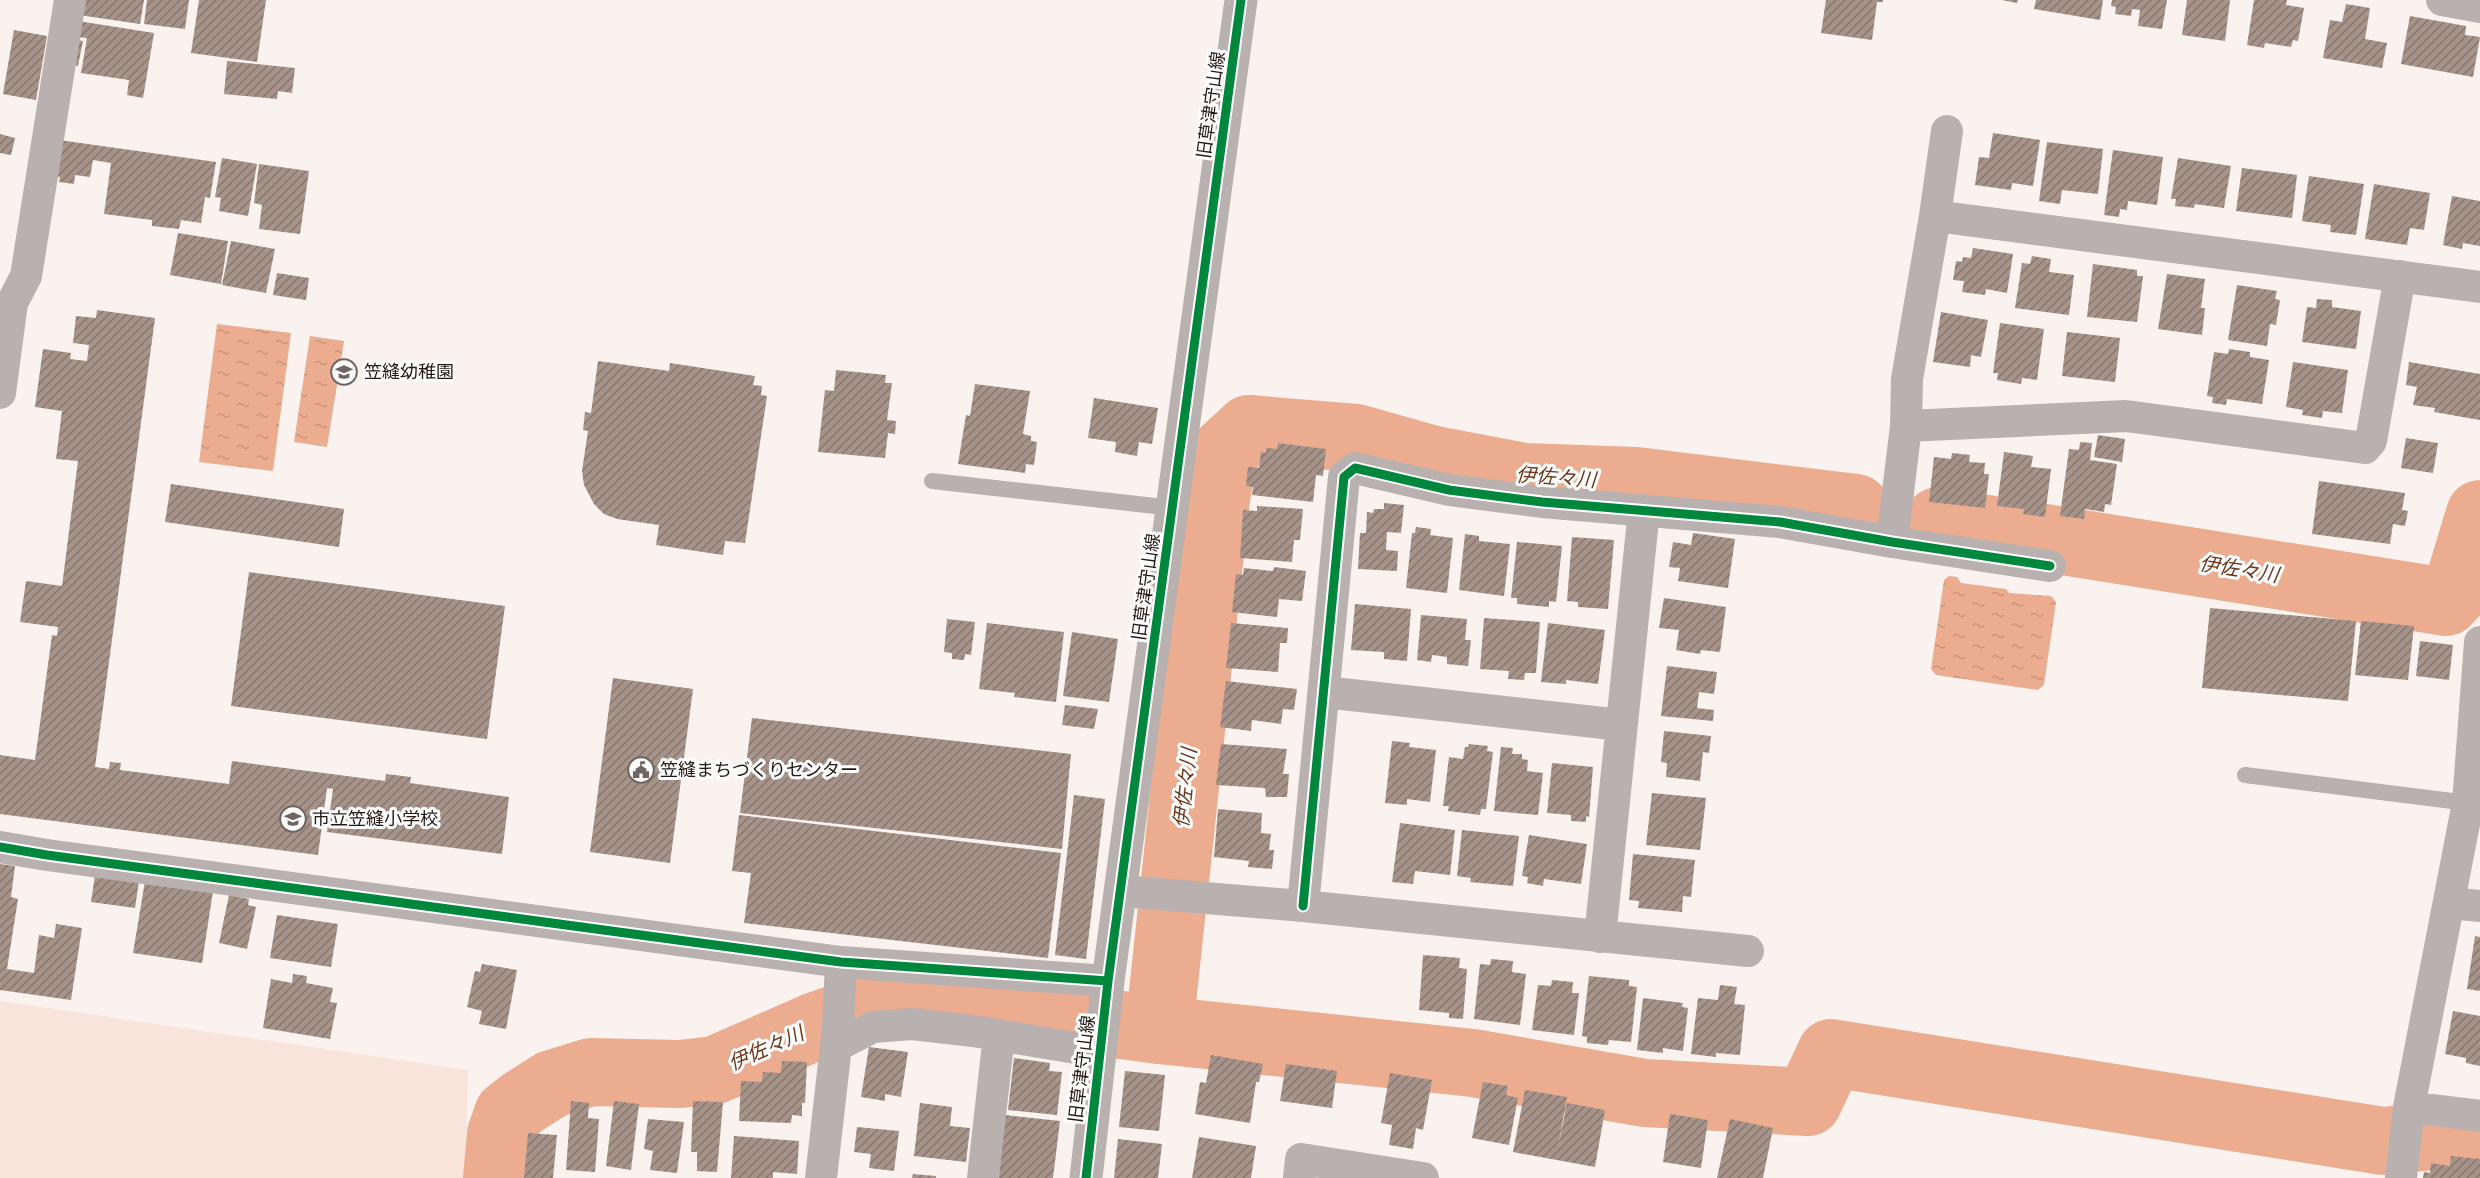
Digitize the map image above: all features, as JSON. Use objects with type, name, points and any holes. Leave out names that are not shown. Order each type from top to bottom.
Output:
[{"type":"street","points":[[0,393],[12,303],[26,276],[70,0]]},
{"type":"street","name":"旧草津守山線","points":[[1086,1178],[1107,991],[1241,0]]},
{"type":"street","points":[[2442,0],[2480,7]]},
{"type":"street","points":[[1892,542],[1906,426],[1907,379],[1947,131]]},
{"type":"street","points":[[1935,216],[2480,287]]},
{"type":"street","points":[[1906,426],[2126,416],[2365,448],[2372,441],[2400,276]]},
{"type":"street","points":[[1303,906],[1344,477],[1355,468],[1449,490],[1542,502],[1780,522],[2050,566]]},
{"type":"street","points":[[1600,937],[1644,510]]},
{"type":"street","points":[[2401,1178],[2409,1107],[2465,904],[2468,803],[2480,642]]},
{"type":"street","points":[[1324,692],[1621,725]]},
{"type":"street","points":[[0,847],[841,976],[1107,991]]},
{"type":"street","points":[[1121,891],[1303,906],[1748,951]]},
{"type":"street","points":[[821,1178],[837,1037],[841,976]]},
{"type":"street","points":[[837,1037],[873,1027],[912,1024],[1101,1044]]},
{"type":"street","points":[[982,1178],[999,1035]]},
{"type":"street","points":[[2409,1107],[2480,1116]]},
{"type":"street","points":[[1299,1178],[1301,1160],[1423,1178]]},
{"type":"lane","points":[[932,481],[1173,508]]},
{"type":"lane","points":[[2245,775],[2468,803]]},
{"type":"shaded area","points":[[0,1001],[468,1070],[465,1178],[0,1178]]},
{"type":"water","points":[[217,324],[291,333],[273,471],[199,462]]},
{"type":"water","points":[[310,336],[344,341],[327,447],[294,442]]},
{"type":"water","points":[[1949,576],[1957,577],[1961,583],[2006,589],[2009,593],[2051,596],[2056,602],[2044,685],[2038,690],[1936,675],[1931,669],[1944,580]]},
{"type":"water","points":[[510,1159],[509,1178],[486,1178],[487,1161]]},
{"type":"building","points":[[81,0],[144,0],[140,24],[79,15]]},
{"type":"building","points":[[147,0],[189,0],[185,29],[144,24]]},
{"type":"building","points":[[199,0],[266,0],[257,62],[191,53]]},
{"type":"building","points":[[1826,0],[1883,0],[1883,2],[1877,2],[1872,40],[1821,33]]},
{"type":"building","points":[[2002,0],[2018,0],[2017,3]]},
{"type":"building","points":[[2036,0],[2103,0],[2100,20],[2034,9]]},
{"type":"building","points":[[2112,0],[2167,0],[2162,29],[2138,26],[2140,10],[2132,9],[2131,16],[2115,14],[2116,7],[2111,6]]},
{"type":"building","points":[[2187,0],[2230,0],[2225,41],[2182,35]]},
{"type":"building","points":[[2254,0],[2287,0],[2286,5],[2304,8],[2298,41],[2293,40],[2291,47],[2265,43],[2264,48],[2247,45]]},
{"type":"building","points":[[2346,4],[2370,8],[2365,39],[2387,43],[2382,68],[2323,58],[2330,20],[2342,22]]},
{"type":"building","points":[[2410,16],[2466,26],[2465,35],[2480,37],[2473,77],[2401,64]]},
{"type":"building","points":[[78,21],[154,33],[143,98],[127,95],[129,80],[81,73],[87,38],[75,37]]},
{"type":"building","points":[[14,30],[47,36],[36,100],[3,94]]},
{"type":"building","points":[[73,39],[83,41],[78,66],[68,63]]},
{"type":"building","points":[[227,61],[295,68],[292,93],[278,91],[277,99],[224,94]]},
{"type":"building","points":[[1993,133],[2040,140],[2033,186],[2012,183],[2011,190],[1975,185],[1979,157],[1989,158]]},
{"type":"building","points":[[0,134],[15,138],[11,155],[0,153]]},
{"type":"building","points":[[59,140],[216,162],[210,198],[205,197],[201,223],[181,220],[179,229],[152,226],[152,220],[104,214],[111,163],[93,160],[90,177],[75,175],[74,184],[59,182],[60,177],[54,176]]},
{"type":"building","points":[[2047,142],[2103,149],[2098,194],[2062,190],[2060,204],[2039,201]]},
{"type":"building","points":[[2113,150],[2163,157],[2157,205],[2128,201],[2127,210],[2120,209],[2119,217],[2104,215]]},
{"type":"building","points":[[222,158],[257,164],[248,216],[219,211],[221,198],[215,197]]},
{"type":"building","points":[[2178,158],[2231,166],[2224,208],[2195,204],[2194,208],[2175,206],[2176,199],[2171,199]]},
{"type":"building","points":[[259,164],[309,171],[300,234],[259,229],[262,205],[254,203]]},
{"type":"building","points":[[2242,168],[2297,175],[2292,218],[2236,211]]},
{"type":"building","points":[[2309,176],[2364,184],[2356,235],[2330,232],[2331,225],[2302,221]]},
{"type":"building","points":[[2374,184],[2430,193],[2424,230],[2410,228],[2407,245],[2365,239]]},
{"type":"building","points":[[2452,196],[2480,201],[2480,246],[2463,243],[2462,249],[2443,245]]},
{"type":"building","points":[[178,233],[228,241],[221,284],[170,275]]},
{"type":"building","points":[[231,241],[275,249],[266,293],[222,285]]},
{"type":"building","points":[[1973,248],[2013,254],[2007,293],[1986,289],[1985,295],[1962,292],[1964,281],[1953,280],[1956,261],[1962,262],[1963,257],[1971,258]]},
{"type":"building","points":[[2032,256],[2051,259],[2049,272],[2074,275],[2069,315],[2015,308],[2022,263],[2030,264]]},
{"type":"building","points":[[2093,264],[2137,270],[2137,276],[2143,276],[2137,322],[2087,317]]},
{"type":"building","points":[[277,273],[309,278],[306,300],[273,295]]},
{"type":"building","points":[[2167,274],[2205,279],[2201,308],[2205,308],[2202,335],[2158,329]]},
{"type":"building","points":[[2237,285],[2277,291],[2275,299],[2280,300],[2276,325],[2270,324],[2267,346],[2228,340]]},
{"type":"building","points":[[2317,299],[2332,300],[2332,307],[2361,311],[2356,349],[2302,342],[2307,307],[2316,308]]},
{"type":"building","points":[[97,310],[155,318],[95,767],[109,769],[110,762],[121,763],[120,770],[229,784],[232,761],[385,781],[386,774],[411,777],[410,783],[509,797],[502,854],[327,832],[333,789],[327,788],[318,855],[0,814],[0,755],[35,760],[52,635],[57,636],[58,627],[20,622],[26,581],[62,586],[78,461],[56,459],[62,411],[35,407],[43,349],[71,353],[70,359],[87,361],[89,345],[73,343],[76,316],[96,318]]},
{"type":"building","points":[[1941,312],[1988,320],[1981,357],[1971,355],[1970,367],[1933,362]]},
{"type":"building","points":[[2000,323],[2044,329],[2037,380],[2022,378],[2021,384],[1997,380],[1998,373],[1993,373]]},
{"type":"building","points":[[2067,332],[2120,338],[2115,382],[2062,376]]},
{"type":"building","points":[[2229,349],[2250,352],[2250,357],[2269,360],[2262,404],[2227,399],[2226,405],[2212,403],[2213,397],[2207,396],[2214,352],[2228,354]]},
{"type":"building","points":[[598,361],[669,371],[670,363],[755,376],[753,385],[762,386],[761,395],[767,396],[745,543],[725,541],[723,555],[656,545],[659,525],[617,519],[604,514],[594,504],[584,485],[582,471],[588,431],[583,430],[585,412],[591,413]]},
{"type":"building","points":[[2293,362],[2348,370],[2342,413],[2323,411],[2322,418],[2302,415],[2303,410],[2286,407]]},
{"type":"building","points":[[2409,362],[2480,374],[2480,420],[2434,412],[2435,408],[2413,405],[2417,387],[2406,385]]},
{"type":"building","points":[[836,370],[886,375],[885,383],[892,383],[887,420],[896,421],[895,434],[888,433],[885,458],[818,452],[825,390],[834,391]]},
{"type":"building","points":[[975,384],[1030,391],[1023,434],[1031,436],[1031,441],[1037,442],[1034,465],[1026,464],[1025,473],[958,464],[966,415],[970,416]]},
{"type":"building","points":[[1094,398],[1158,408],[1152,444],[1139,442],[1137,456],[1115,452],[1116,442],[1088,438]]},
{"type":"building","points":[[2098,435],[2125,439],[2122,462],[2094,457]]},
{"type":"building","points":[[2406,438],[2438,443],[2433,473],[2401,468]]},
{"type":"building","points":[[2080,442],[2092,443],[2090,460],[2117,464],[2111,505],[2105,504],[2104,512],[2085,509],[2084,519],[2060,516],[2069,449],[2079,450]]},
{"type":"building","points":[[1278,443],[1326,449],[1323,476],[1316,475],[1313,502],[1252,495],[1253,487],[1246,486],[1248,467],[1259,468],[1261,452],[1266,453],[1266,448],[1277,449]]},
{"type":"building","points":[[2004,452],[2033,456],[2031,467],[2051,469],[2045,517],[2023,514],[2024,509],[1997,506]]},
{"type":"building","points":[[1952,453],[1970,455],[1969,462],[1985,463],[1984,474],[1989,474],[1985,508],[1929,502],[1934,457],[1951,459]]},
{"type":"building","points":[[2319,481],[2405,493],[2402,510],[2408,511],[2405,526],[2393,524],[2390,544],[2312,534]]},
{"type":"building","points":[[171,484],[344,509],[339,547],[165,522]]},
{"type":"building","points":[[1384,503],[1404,505],[1401,533],[1387,532],[1386,550],[1398,551],[1397,571],[1358,569],[1360,533],[1366,533],[1367,512],[1373,513],[1374,509],[1384,509]]},
{"type":"building","points":[[1257,506],[1303,509],[1300,540],[1294,540],[1292,562],[1240,558],[1243,510],[1257,511]]},
{"type":"building","points":[[1416,527],[1431,529],[1430,535],[1453,538],[1447,593],[1406,588],[1412,533],[1415,533]]},
{"type":"building","points":[[1693,533],[1735,539],[1728,588],[1678,581],[1680,568],[1669,567],[1673,542],[1691,545]]},
{"type":"building","points":[[1465,534],[1479,536],[1479,541],[1510,544],[1504,596],[1459,590]]},
{"type":"building","points":[[1572,537],[1614,540],[1608,609],[1578,607],[1578,602],[1567,601]]},
{"type":"building","points":[[1517,542],[1562,546],[1556,602],[1549,601],[1549,607],[1517,604],[1517,598],[1511,598]]},
{"type":"building","points":[[1274,567],[1306,571],[1302,601],[1279,599],[1277,617],[1232,612],[1236,574],[1243,575],[1244,568],[1273,571]]},
{"type":"building","points":[[249,572],[505,606],[487,739],[231,706]]},
{"type":"building","points":[[1664,598],[1726,607],[1720,652],[1701,650],[1700,654],[1676,650],[1679,630],[1659,628]]},
{"type":"building","points":[[1355,604],[1411,609],[1407,661],[1384,659],[1384,652],[1351,650]]},
{"type":"building","points":[[2210,608],[2356,621],[2348,701],[2202,688]]},
{"type":"building","points":[[1421,615],[1467,619],[1465,640],[1471,640],[1468,666],[1447,664],[1447,657],[1432,655],[1431,662],[1417,660]]},
{"type":"building","points":[[1484,618],[1540,622],[1536,673],[1525,673],[1524,680],[1508,679],[1509,671],[1480,669]]},
{"type":"building","points":[[947,619],[975,622],[971,655],[965,654],[964,660],[952,659],[952,653],[944,652]]},
{"type":"building","points":[[2361,621],[2414,626],[2408,680],[2355,675]]},
{"type":"building","points":[[987,623],[1064,632],[1056,702],[1014,697],[1015,693],[979,689]]},
{"type":"building","points":[[1231,623],[1288,628],[1287,643],[1280,643],[1278,672],[1226,668]]},
{"type":"building","points":[[1548,623],[1605,630],[1598,684],[1566,680],[1566,684],[1541,682]]},
{"type":"building","points":[[1072,632],[1118,639],[1109,702],[1063,696]]},
{"type":"building","points":[[2420,641],[2453,645],[2449,680],[2416,676]]},
{"type":"building","points":[[1667,666],[1717,672],[1714,694],[1699,692],[1697,708],[1714,710],[1713,721],[1661,716]]},
{"type":"building","name":"笠縫まちづくりセンター","points":[[613,678],[693,689],[670,863],[590,852]]},
{"type":"building","points":[[1226,681],[1297,689],[1294,710],[1283,709],[1281,724],[1252,720],[1251,731],[1220,727]]},
{"type":"building","points":[[1065,705],[1098,709],[1094,729],[1062,725]]},
{"type":"building","points":[[752,718],[1071,754],[1062,849],[740,813]]},
{"type":"building","points":[[1664,731],[1711,736],[1709,753],[1703,752],[1700,781],[1666,777],[1667,763],[1661,762]]},
{"type":"building","points":[[1392,741],[1410,743],[1409,747],[1436,750],[1430,802],[1407,799],[1407,805],[1385,803]]},
{"type":"building","points":[[1221,744],[1287,749],[1283,774],[1289,774],[1287,797],[1266,797],[1265,788],[1216,785]]},
{"type":"building","points":[[1469,744],[1488,746],[1487,751],[1493,752],[1486,809],[1481,809],[1480,815],[1448,811],[1449,806],[1443,806],[1449,757],[1463,759],[1465,747]]},
{"type":"building","points":[[1501,747],[1513,748],[1512,754],[1522,754],[1522,759],[1528,760],[1527,771],[1543,773],[1538,815],[1494,811]]},
{"type":"building","points":[[1552,763],[1593,767],[1589,817],[1586,816],[1586,822],[1571,821],[1571,815],[1547,813]]},
{"type":"building","points":[[1652,793],[1706,798],[1700,850],[1646,845]]},
{"type":"building","points":[[1074,795],[1105,799],[1086,959],[1055,955]]},
{"type":"building","points":[[1218,809],[1262,813],[1261,833],[1271,834],[1269,850],[1274,850],[1272,869],[1248,867],[1249,861],[1214,857]]},
{"type":"building","points":[[739,815],[1061,853],[1048,958],[744,923],[751,873],[732,871]]},
{"type":"building","points":[[1400,823],[1455,830],[1450,875],[1415,871],[1413,884],[1392,882]]},
{"type":"building","points":[[1462,830],[1519,836],[1513,886],[1470,882],[1471,878],[1457,876]]},
{"type":"building","points":[[1529,835],[1587,844],[1581,884],[1544,879],[1543,886],[1527,883],[1528,877],[1522,876]]},
{"type":"building","points":[[1633,854],[1695,860],[1691,897],[1683,896],[1682,912],[1638,908],[1639,901],[1629,900]]},
{"type":"building","points":[[0,864],[15,866],[11,897],[18,899],[7,969],[34,973],[39,935],[54,938],[56,924],[82,928],[71,1000],[0,990]]},
{"type":"building","points":[[95,875],[139,881],[135,908],[91,902]]},
{"type":"building","points":[[145,881],[213,891],[202,963],[133,953]]},
{"type":"building","points":[[229,895],[249,899],[248,905],[256,907],[247,949],[219,943]]},
{"type":"building","points":[[277,915],[338,924],[331,967],[270,958]]},
{"type":"building","points":[[2475,936],[2480,937],[2480,991],[2467,989]]},
{"type":"building","points":[[1423,955],[1460,958],[1459,968],[1467,969],[1463,1019],[1449,1018],[1449,1013],[1419,1010]]},
{"type":"building","points":[[1491,959],[1513,961],[1512,972],[1526,974],[1520,1025],[1474,1019],[1480,964],[1490,965]]},
{"type":"building","points":[[482,964],[517,970],[506,1029],[479,1024],[482,1011],[467,1007],[475,971],[480,972]]},
{"type":"building","points":[[293,974],[307,976],[306,983],[333,988],[330,1002],[337,1003],[330,1039],[263,1028],[271,979],[292,983]]},
{"type":"building","points":[[1589,976],[1629,980],[1629,986],[1637,987],[1631,1042],[1609,1040],[1608,1045],[1587,1043],[1587,1037],[1582,1036]]},
{"type":"building","points":[[1552,980],[1573,982],[1572,993],[1579,993],[1574,1035],[1532,1030],[1538,985],[1551,986]]},
{"type":"building","points":[[1720,985],[1737,987],[1734,1004],[1745,1005],[1740,1055],[1716,1053],[1716,1057],[1691,1054],[1698,998],[1718,1000]]},
{"type":"building","points":[[1643,998],[1683,1003],[1682,1007],[1688,1008],[1683,1051],[1663,1048],[1663,1053],[1637,1050]]},
{"type":"building","points":[[2453,1011],[2480,1016],[2480,1066],[2466,1063],[2466,1058],[2445,1054]]},
{"type":"building","points":[[869,1047],[908,1052],[901,1097],[885,1094],[885,1101],[861,1097]]},
{"type":"building","points":[[1211,1055],[1263,1064],[1259,1082],[1256,1082],[1250,1123],[1195,1114],[1200,1082],[1206,1083]]},
{"type":"building","points":[[1014,1058],[1050,1063],[1049,1071],[1062,1072],[1057,1115],[1008,1110]]},
{"type":"building","points":[[782,1061],[807,1062],[802,1116],[792,1115],[791,1123],[739,1121],[741,1081],[762,1082],[763,1072],[781,1073]]},
{"type":"building","points":[[1286,1064],[1337,1071],[1332,1108],[1280,1101]]},
{"type":"building","points":[[1125,1071],[1165,1075],[1159,1131],[1119,1127]]},
{"type":"building","points":[[1390,1073],[1432,1080],[1423,1130],[1416,1128],[1413,1149],[1389,1145],[1392,1125],[1381,1123]]},
{"type":"building","points":[[1483,1082],[1508,1086],[1506,1095],[1518,1098],[1509,1145],[1472,1138]]},
{"type":"building","points":[[1525,1090],[1567,1097],[1558,1148],[1567,1103],[1605,1110],[1595,1167],[1513,1152]]},
{"type":"building","points":[[571,1101],[589,1103],[588,1118],[599,1119],[595,1172],[566,1170]]},
{"type":"building","points":[[614,1101],[639,1104],[631,1170],[606,1166]]},
{"type":"building","points":[[693,1101],[723,1102],[717,1172],[697,1171],[697,1152],[691,1152]]},
{"type":"building","points":[[920,1103],[952,1107],[950,1126],[970,1128],[966,1162],[914,1156]]},
{"type":"building","points":[[1670,1114],[1708,1120],[1701,1168],[1663,1162]]},
{"type":"building","points":[[1005,1115],[1060,1121],[1053,1178],[997,1178]]},
{"type":"building","points":[[648,1119],[684,1122],[677,1173],[650,1170],[653,1151],[644,1149]]},
{"type":"building","points":[[1730,1119],[1773,1128],[1763,1178],[1717,1178]]},
{"type":"building","points":[[857,1127],[899,1131],[894,1171],[869,1168],[871,1154],[854,1152]]},
{"type":"building","points":[[528,1133],[557,1135],[553,1178],[524,1178]]},
{"type":"building","points":[[734,1136],[799,1141],[797,1174],[773,1172],[773,1178],[731,1178]]},
{"type":"building","points":[[1199,1137],[1256,1146],[1251,1178],[1192,1178]]},
{"type":"building","points":[[1118,1139],[1162,1144],[1158,1178],[1114,1178]]},
{"type":"building","points":[[2451,1156],[2480,1159],[2480,1178],[2423,1178],[2424,1172],[2430,1173],[2431,1163],[2450,1166]]},
{"type":"building","points":[[913,1174],[936,1176],[936,1178],[912,1178]]},
{"type":"waterway","name":"伊佐々川","points":[[497,1178],[501,1134],[508,1114],[552,1084],[591,1072],[680,1074],[715,1070],[816,1026],[894,999],[944,1001],[1159,1030],[1215,506],[1223,453],[1249,429],[1356,438],[1434,460],[1524,477],[1636,481],[1856,508]]},
{"type":"waterway","name":"伊佐々川","points":[[1938,521],[2446,602],[2457,590],[2480,514]]},
{"type":"waterway","points":[[1159,1030],[1473,1063],[1645,1093],[1808,1102],[1831,1053],[2383,1141],[2443,1135],[2480,1140]]},
{"type":"cycle path","points":[[1086,1178],[1108,981],[1241,0]]},
{"type":"cycle path","points":[[1303,906],[1344,477],[1355,468],[1449,490],[1542,502],[1780,522],[2050,566]]},
{"type":"cycle path","points":[[0,847],[841,962],[1108,981]]},
{"type":"place","name":"笠縫幼稚園","points":[[344,372]]},
{"type":"place","name":"笠縫まちづくりセンター","points":[[641,770]]},
{"type":"place","name":"市立笠縫小学校","points":[[293,819]]}]
